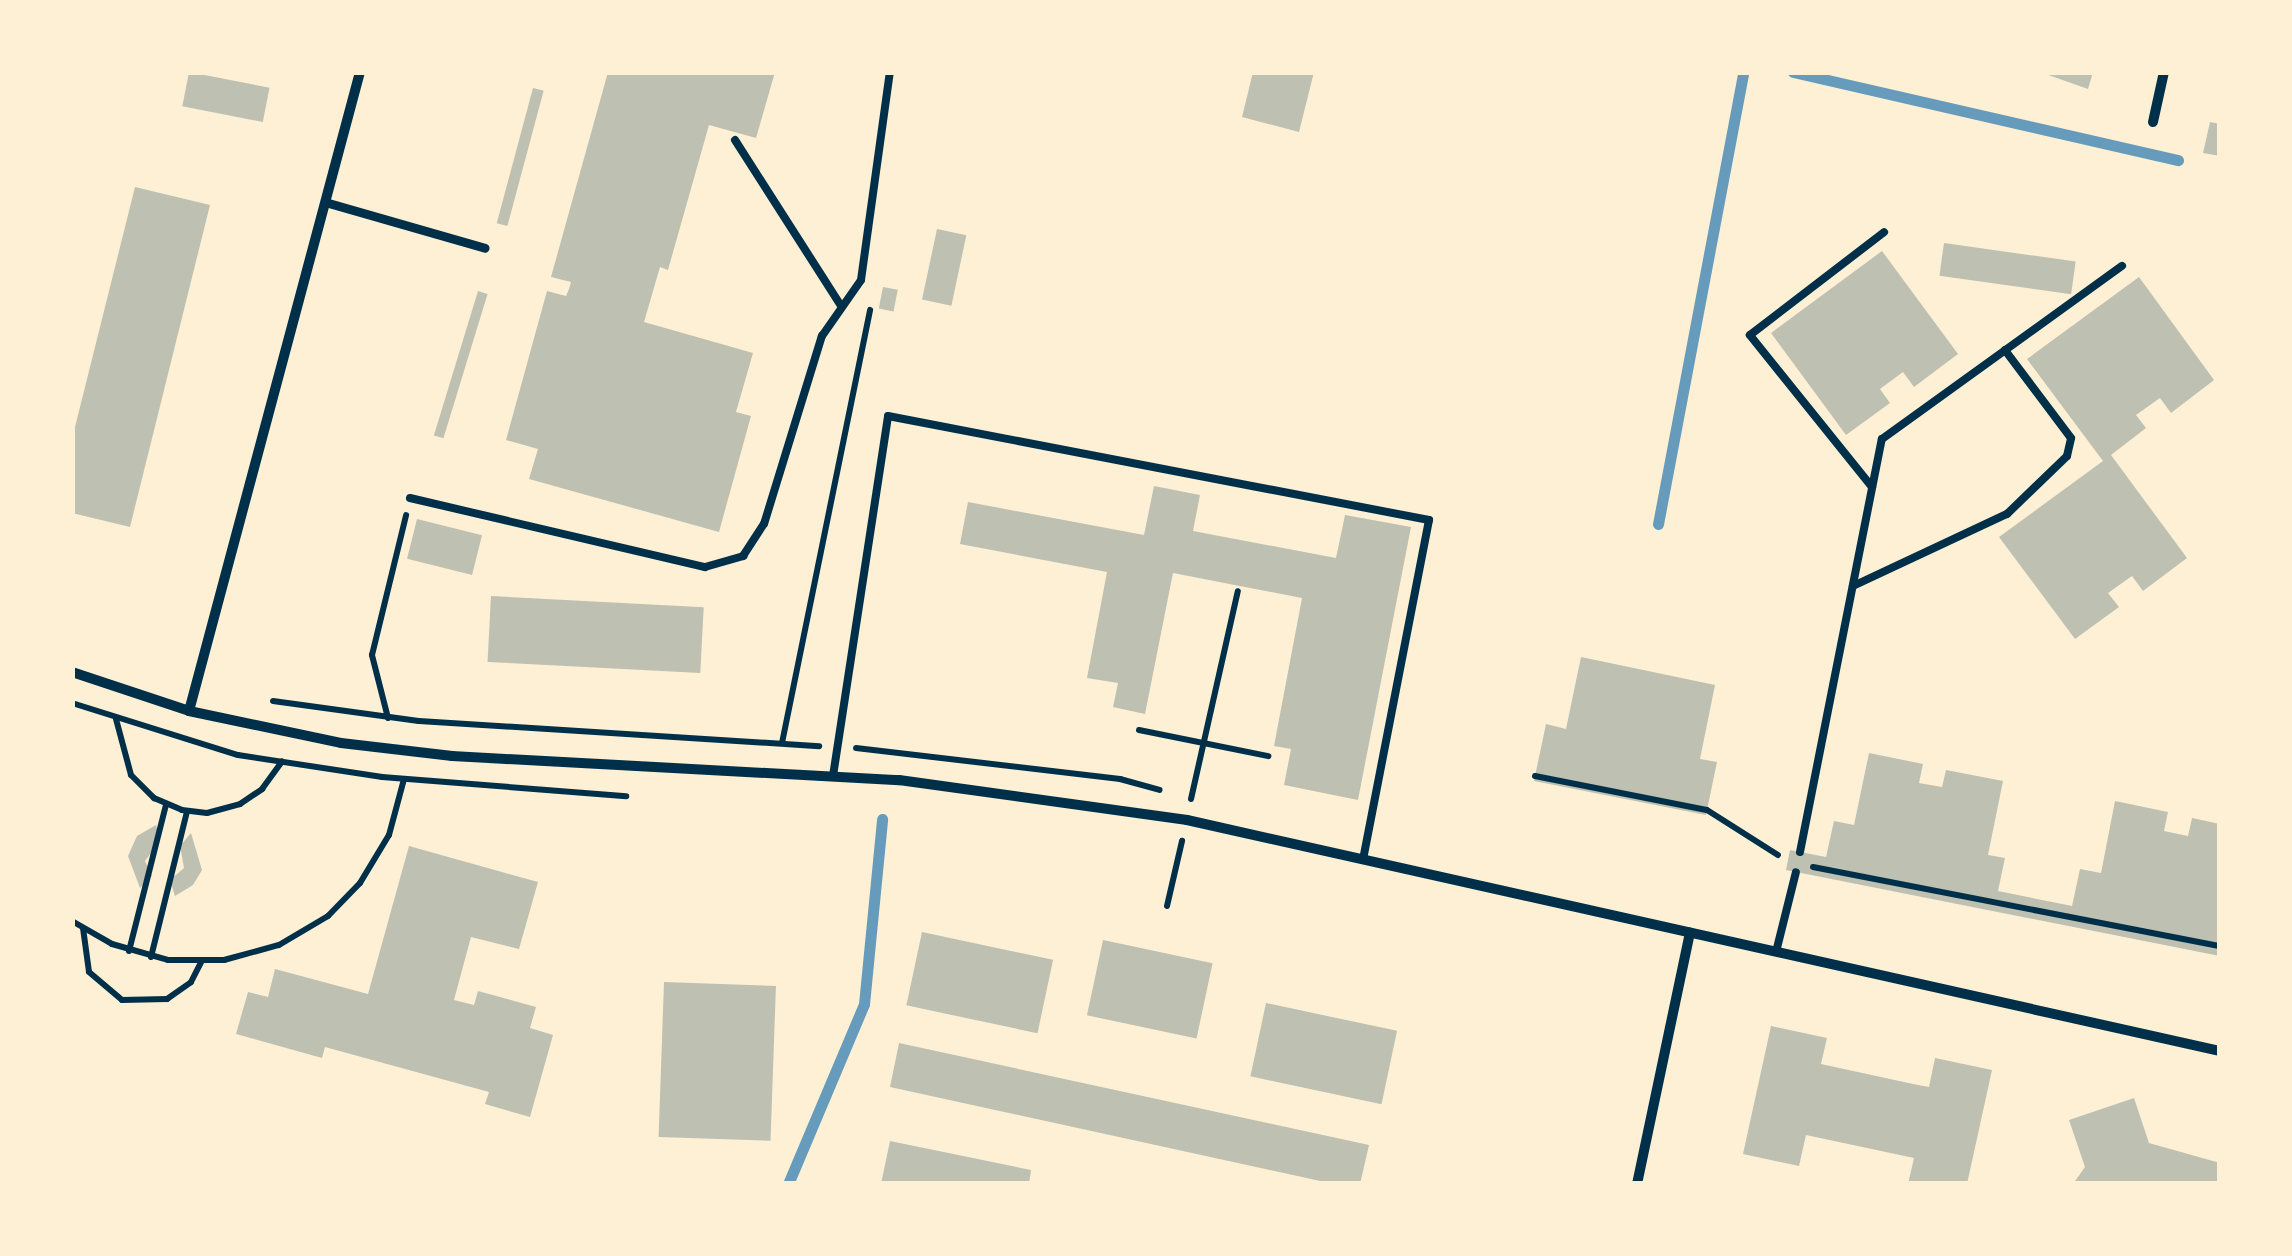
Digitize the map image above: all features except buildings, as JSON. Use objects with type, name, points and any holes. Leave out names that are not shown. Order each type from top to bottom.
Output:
[{"type":"street","points":[[189,711],[360,72]]},
{"type":"street","points":[[2153,122],[2164,72]]},
{"type":"street","points":[[325,202],[485,248]]},
{"type":"street","points":[[72,672],[189,711],[313,739],[436,754],[833,776],[1073,800],[1187,820],[2220,1051]]},
{"type":"street","points":[[1636,1184],[1690,934]]},
{"type":"lane","points":[[410,498],[705,567],[736,559],[764,524],[822,336],[842,307],[867,257],[890,72]]},
{"type":"lane","points":[[735,140],[842,307]]},
{"type":"lane","points":[[1872,487],[1750,334],[1884,232]]},
{"type":"lane","points":[[1800,852],[1882,439],[2122,266]]},
{"type":"lane","points":[[1852,586],[2008,514],[2067,456],[2071,438],[2005,350]]},
{"type":"lane","points":[[833,776],[888,416],[1429,520],[1364,858]]},
{"type":"lane","points":[[1776,952],[1797,868]]},
{"type":"path","points":[[782,743],[870,306]]},
{"type":"path","points":[[262,700],[388,718],[372,655],[410,498]]},
{"type":"path","points":[[1167,906],[1238,591]]},
{"type":"path","points":[[116,719],[128,770],[166,804],[187,811],[221,811],[246,801],[282,762]]},
{"type":"path","points":[[1140,730],[1268,756]]},
{"type":"path","points":[[1535,776],[1707,810],[1788,862]]},
{"type":"path","points":[[72,921],[129,951],[151,957],[202,962],[268,950],[328,916],[374,865],[393,824],[404,779]]},
{"type":"path","points":[[129,951],[166,804]]},
{"type":"path","points":[[151,957],[187,811]]},
{"type":"path","points":[[1797,868],[2220,946]]},
{"type":"path","points":[[83,928],[89,972],[122,1000],[166,999],[190,982],[202,962]]},
{"type":"waterway","points":[[1658,524],[1743,72]]},
{"type":"waterway","points":[[1793,72],[2178,160]]},
{"type":"waterway","points":[[788,1184],[864,1004],[882,819]]}]
